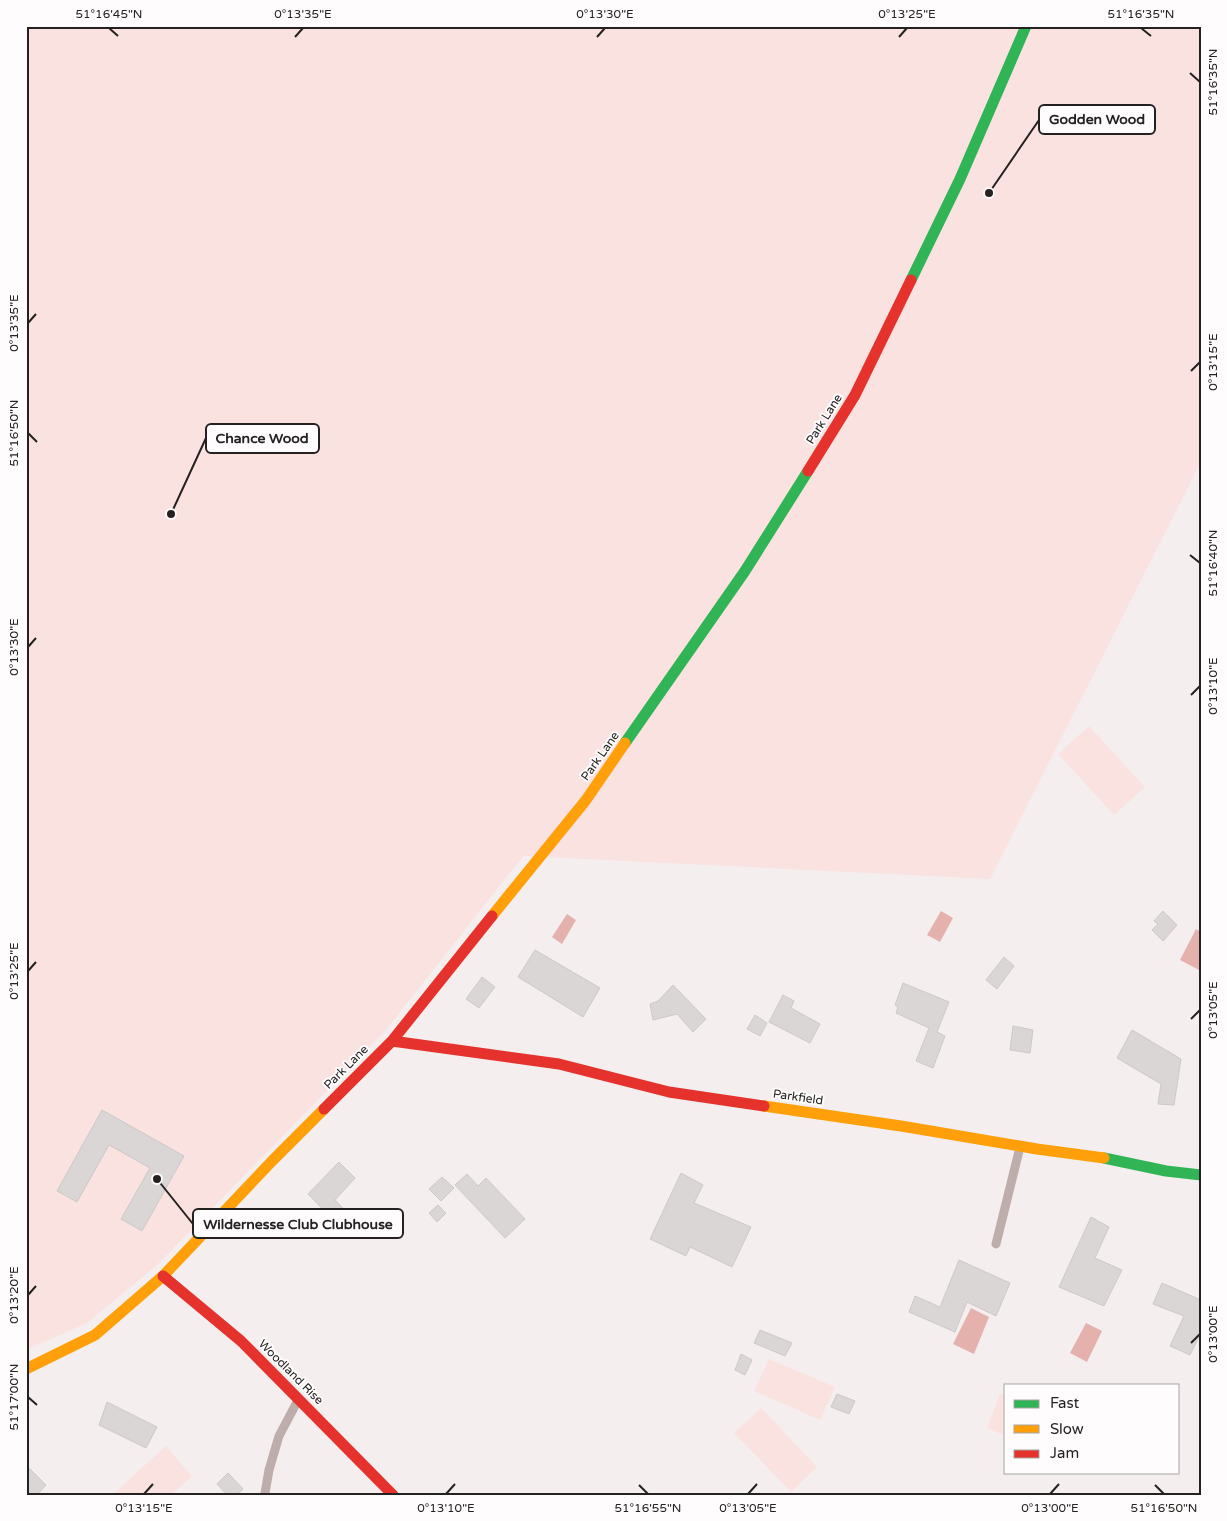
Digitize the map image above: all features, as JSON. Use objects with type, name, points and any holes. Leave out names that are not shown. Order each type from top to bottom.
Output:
[{"type":"street","name":"Park Lane","points":[[26,1369],[95,1335],[163,1276],[273,1160],[392,1041],[586,800],[745,571],[855,395],[960,180],[1026,26]]},
{"type":"street","name":"Parkfield","points":[[392,1041],[559,1064],[669,1092],[901,1126],[1201,1175]]},
{"type":"street","name":"Woodland Rise","points":[[163,1276],[241,1340],[393,1495]]},
{"type":"lane","points":[[996,1244],[1020,1146]]},
{"type":"lane","points":[[265,1494],[269,1470],[279,1436],[298,1399]]},
{"type":"shaded area","points":[[26,26],[1201,26],[1201,462],[990,879],[523,856],[386,1030],[156,1266],[87,1323],[26,1350]]},
{"type":"shaded area","points":[[1089,726],[1145,787],[1114,815],[1058,754]]},
{"type":"shaded area","points":[[941,911],[953,918],[940,942],[927,935]]},
{"type":"shaded area","points":[[567,914],[576,920],[562,944],[552,937]]},
{"type":"shaded area","points":[[1196,929],[1201,932],[1201,966],[1199,970],[1180,960]]},
{"type":"shaded area","points":[[971,1308],[989,1317],[974,1354],[953,1344]]},
{"type":"shaded area","points":[[1086,1323],[1102,1331],[1087,1362],[1070,1353]]},
{"type":"shaded area","points":[[769,1359],[835,1387],[820,1420],[754,1391]]},
{"type":"shaded area","points":[[1000,1394],[1004,1395],[1004,1435],[987,1428]]},
{"type":"shaded area","points":[[761,1408],[817,1467],[791,1492],[734,1433]]},
{"type":"shaded area","points":[[166,1446],[192,1476],[171,1495],[112,1495]]},
{"type":"building","points":[[1163,911],[1177,925],[1163,941],[1152,930],[1158,924],[1154,921]]},
{"type":"building","points":[[535,950],[600,988],[583,1017],[518,977]]},
{"type":"building","points":[[1004,957],[1014,966],[997,989],[986,980]]},
{"type":"building","points":[[482,977],[495,987],[479,1008],[466,999]]},
{"type":"building","points":[[903,983],[949,1002],[937,1032],[945,1036],[933,1068],[916,1061],[929,1028],[896,1013],[898,1007],[895,1005]]},
{"type":"building","points":[[673,985],[706,1019],[693,1032],[677,1014],[653,1020],[650,1004],[658,1001]]},
{"type":"building","points":[[783,995],[794,1001],[791,1008],[820,1024],[810,1043],[769,1022]]},
{"type":"building","points":[[755,1015],[767,1023],[760,1036],[747,1029]]},
{"type":"building","points":[[1013,1026],[1033,1030],[1030,1053],[1010,1050]]},
{"type":"building","points":[[1132,1030],[1181,1059],[1174,1105],[1158,1104],[1161,1084],[1117,1058]]},
{"type":"building","points":[[102,1110],[184,1156],[142,1231],[121,1219],[150,1168],[109,1145],[77,1202],[57,1191]]},
{"type":"building","points":[[339,1162],[355,1178],[335,1200],[352,1218],[341,1228],[308,1194]]},
{"type":"building","points":[[681,1173],[703,1185],[694,1203],[751,1227],[732,1267],[690,1247],[686,1256],[650,1239]]},
{"type":"building","points":[[467,1174],[478,1186],[486,1178],[525,1219],[505,1238],[455,1185]]},
{"type":"building","points":[[442,1177],[454,1188],[441,1201],[429,1189]]},
{"type":"building","points":[[438,1205],[446,1213],[437,1222],[429,1213]]},
{"type":"building","points":[[1091,1217],[1109,1227],[1095,1258],[1122,1270],[1104,1306],[1059,1287]]},
{"type":"building","points":[[959,1260],[1010,1283],[996,1316],[967,1302],[955,1332],[909,1312],[915,1296],[940,1307]]},
{"type":"building","points":[[1162,1283],[1201,1300],[1201,1333],[1190,1355],[1170,1346],[1184,1316],[1153,1304]]},
{"type":"building","points":[[760,1330],[792,1343],[785,1356],[754,1343]]},
{"type":"building","points":[[741,1354],[752,1360],[745,1375],[735,1370]]},
{"type":"building","points":[[837,1394],[855,1401],[849,1414],[831,1407]]},
{"type":"building","points":[[107,1402],[157,1427],[146,1448],[99,1425]]},
{"type":"building","points":[[26,1465],[46,1485],[37,1495],[26,1495]]},
{"type":"building","points":[[228,1473],[243,1489],[237,1495],[227,1495],[217,1484]]},
{"type":"traffic: fast","points":[[911,280],[960,179],[1026,26]]},
{"type":"traffic: fast","points":[[625,743],[745,571],[808,471]]},
{"type":"traffic: fast","points":[[1104,1158],[1166,1171],[1201,1175]]},
{"type":"traffic: slow","points":[[492,916],[586,800],[625,743]]},
{"type":"traffic: slow","points":[[764,1106],[1104,1158]]},
{"type":"traffic: slow","points":[[26,1369],[95,1335],[163,1276],[324,1109]]},
{"type":"traffic: jam","points":[[808,471],[855,395],[911,280]]},
{"type":"traffic: jam","points":[[324,1109],[392,1041],[492,916]]},
{"type":"traffic: jam","points":[[392,1041],[559,1064],[669,1092],[764,1106]]},
{"type":"traffic: jam","points":[[163,1276],[241,1341],[393,1495]]},
{"type":"place","name":"Godden Wood","points":[[989,193]]},
{"type":"place","name":"Chance Wood","points":[[171,514]]},
{"type":"place","name":"Wildernesse Club Clubhouse","points":[[157,1179]]}]
